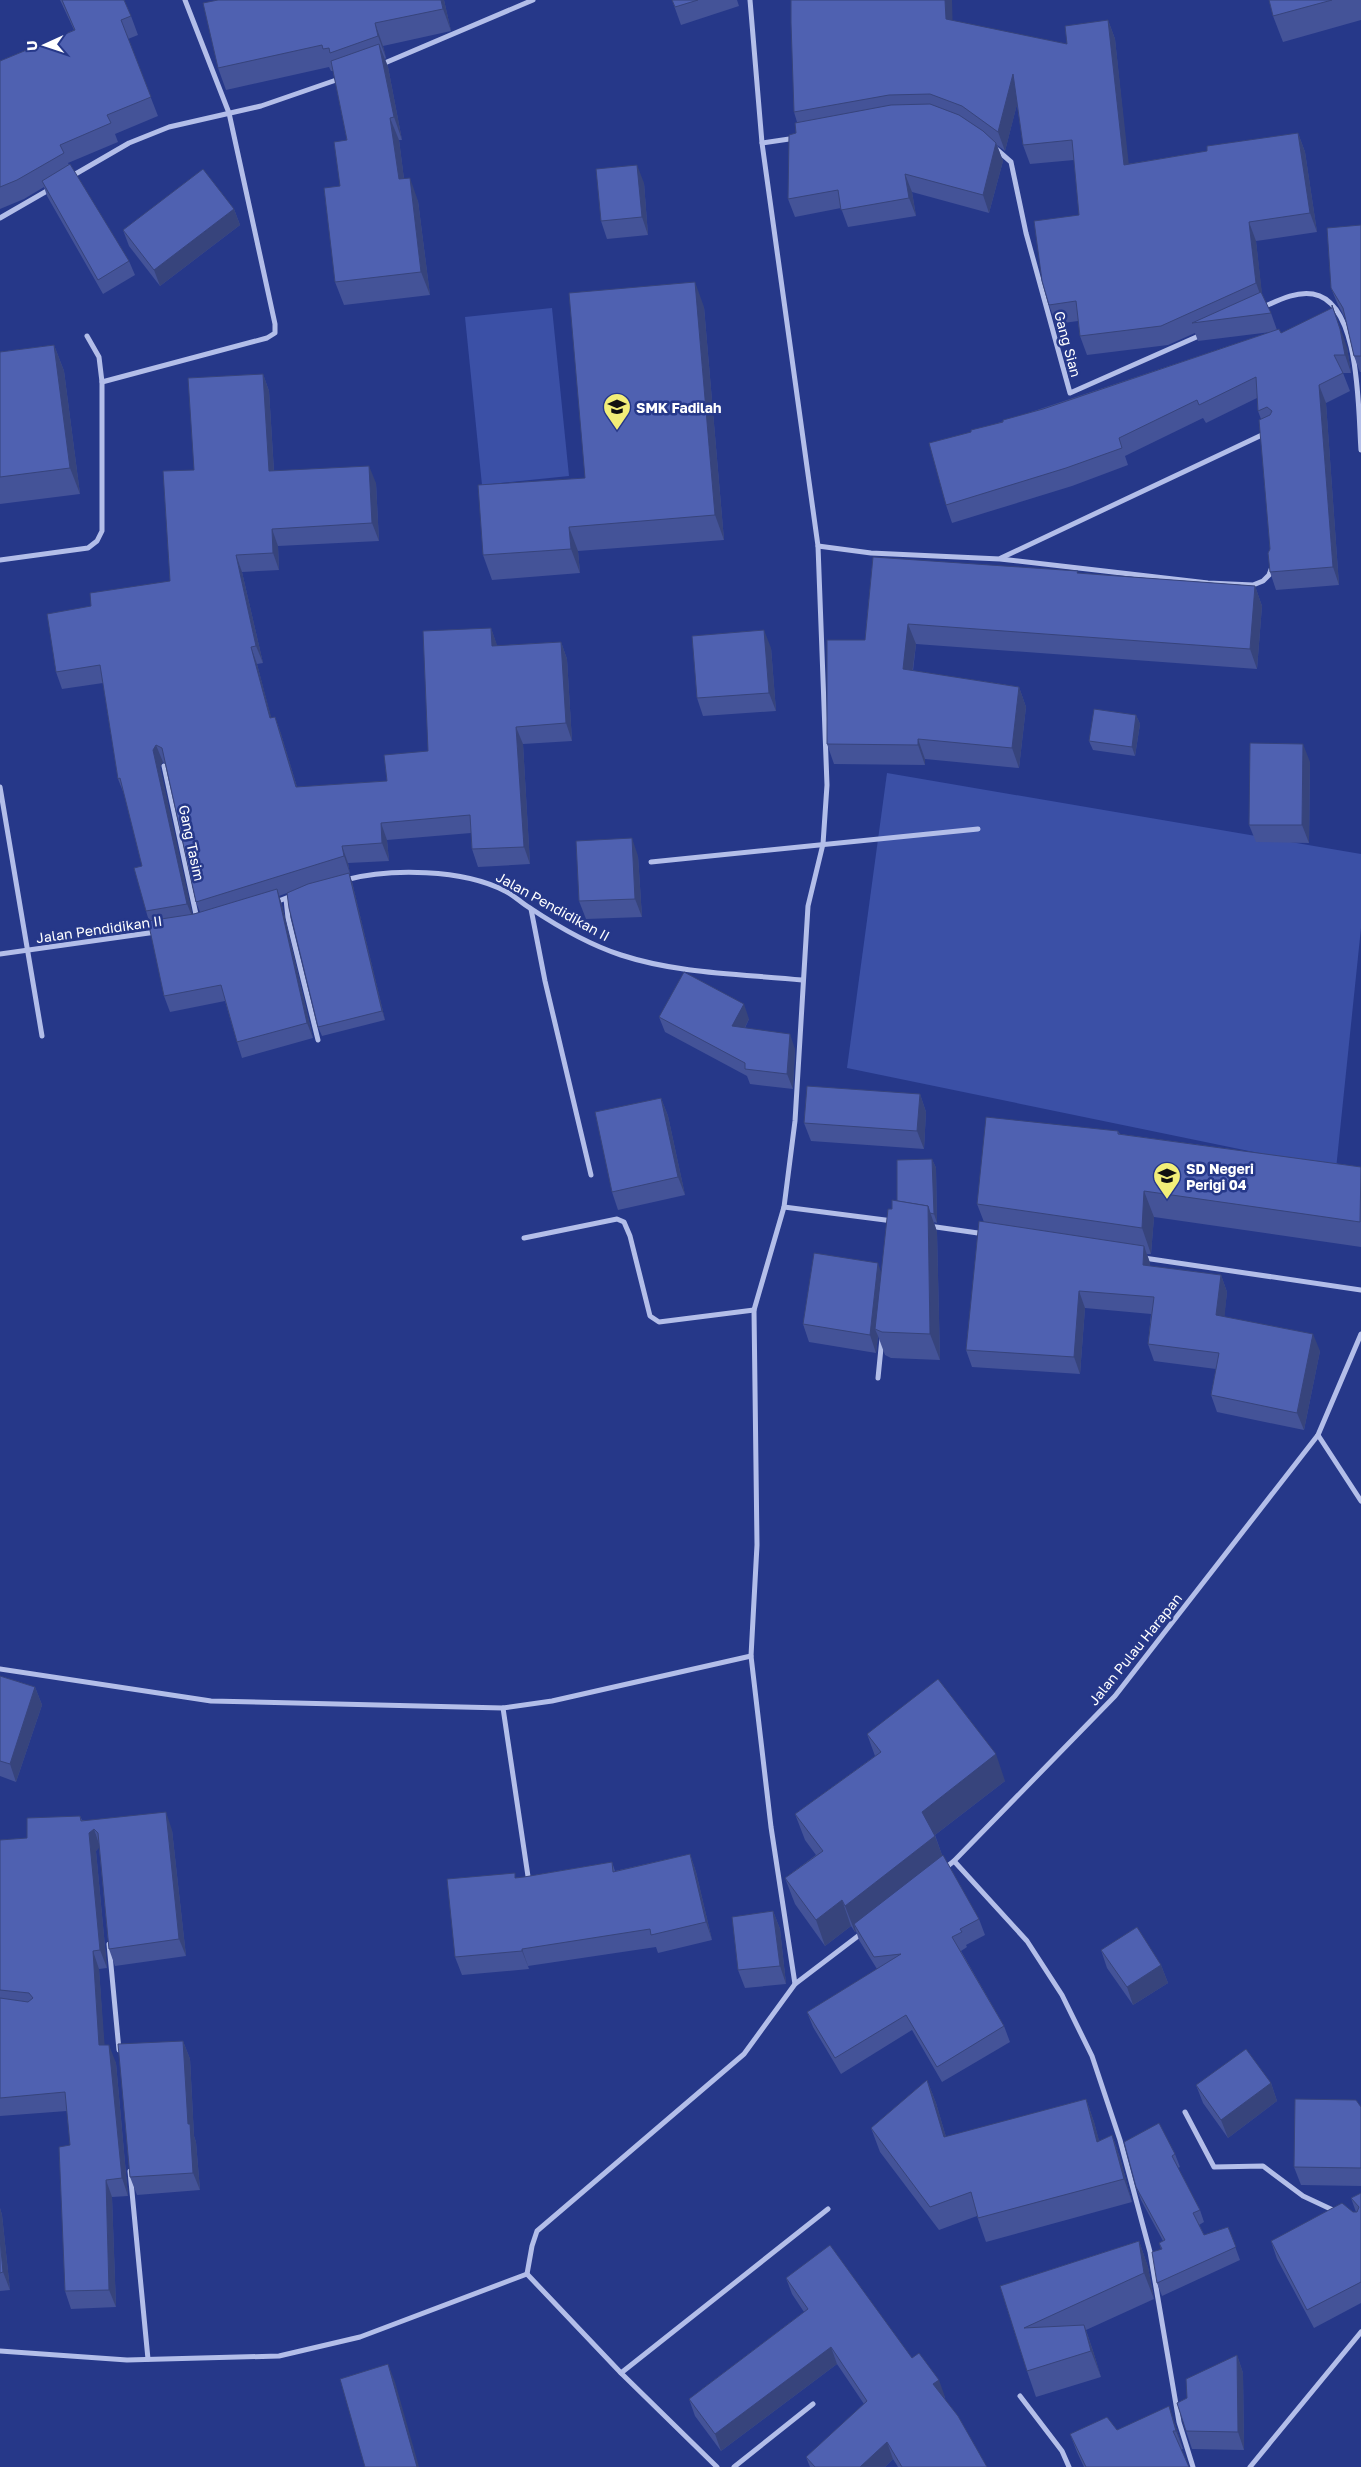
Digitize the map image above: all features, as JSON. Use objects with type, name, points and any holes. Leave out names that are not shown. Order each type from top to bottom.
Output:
[{"type":"street","points":[[102,382],[267,338],[275,333],[275,324],[229,113],[185,0]]},
{"type":"street","points":[[374,67],[533,0]]},
{"type":"street","points":[[750,0],[762,144],[818,546],[827,785],[823,844],[808,906],[802,980],[795,1121],[784,1207],[754,1310],[757,1545],[751,1656],[771,1827],[795,1984]]},
{"type":"street","points":[[64,181],[129,143],[169,127],[261,106],[347,76]]},
{"type":"street","points":[[762,144],[801,136]]},
{"type":"street","name":"Gang Sian","points":[[992,145],[1011,162],[1026,233],[1070,393],[1204,334]]},
{"type":"street","points":[[0,218],[56,185]]},
{"type":"street","points":[[1257,310],[1284,298],[1313,294],[1324,298],[1338,312],[1345,324],[1354,356],[1361,450]]},
{"type":"street","points":[[0,560],[88,548],[97,541],[102,531],[102,382],[99,357],[87,336]]},
{"type":"street","points":[[1000,559],[1267,433]]},
{"type":"street","points":[[1260,437],[1261,446]]},
{"type":"street","points":[[818,546],[871,553],[1000,559],[1208,583],[1254,585],[1263,581],[1269,575],[1272,561]]},
{"type":"street","name":"Gang Tasim","points":[[164,766],[199,925]]},
{"type":"street","points":[[0,788],[42,1036]]},
{"type":"street","points":[[651,862],[978,829]]},
{"type":"street","name":"Jalan Pendidikan II","points":[[339,881],[358,876],[421,873],[480,880],[507,892],[531,909],[575,934],[620,955],[669,968],[802,980]]},
{"type":"street","points":[[268,904],[302,892]]},
{"type":"street","points":[[286,899],[288,918],[318,1040]]},
{"type":"street","points":[[531,909],[545,981],[591,1174]]},
{"type":"street","name":"Jalan Pendidikan II","points":[[0,954],[102,942],[160,932]]},
{"type":"street","points":[[784,1207],[895,1221],[894,1231]]},
{"type":"street","points":[[524,1238],[618,1219],[624,1222],[630,1236],[650,1316],[653,1320],[659,1322],[754,1310]]},
{"type":"street","points":[[924,1225],[992,1236]]},
{"type":"street","points":[[1138,1257],[1361,1290]]},
{"type":"street","points":[[878,1378],[883,1329]]},
{"type":"street","name":"Jalan Pulau Harapan","points":[[939,1873],[954,1861],[1115,1696],[1318,1435],[1361,1334]]},
{"type":"street","points":[[1318,1435],[1361,1501]]},
{"type":"street","points":[[0,1669],[212,1701],[503,1708],[552,1701],[751,1656]]},
{"type":"street","points":[[503,1708],[530,1890]]},
{"type":"street","points":[[954,1861],[1027,1941],[1062,1995],[1092,2056],[1120,2140],[1150,2252],[1179,2422],[1193,2467]]},
{"type":"street","points":[[527,2274],[537,2231],[744,2054],[795,1984],[871,1926]]},
{"type":"street","points":[[108,1940],[120,2058]]},
{"type":"street","points":[[1185,2112],[1214,2167],[1262,2166],[1303,2196],[1342,2214]]},
{"type":"street","points":[[130,2167],[148,2360]]},
{"type":"street","points":[[621,2373],[828,2209]]},
{"type":"street","points":[[0,2351],[148,2360],[279,2356],[360,2337],[527,2274]]},
{"type":"street","points":[[527,2274],[621,2373],[717,2467]]},
{"type":"street","points":[[1250,2467],[1361,2332]]},
{"type":"street","points":[[1020,2396],[1062,2451],[1070,2467]]},
{"type":"street","points":[[734,2467],[812,2404]]},
{"type":"shaded area","points":[[552,308],[569,476],[482,485],[465,317]]},
{"type":"shaded area","points":[[887,773],[1361,854],[1361,928],[1336,1169],[847,1068]]},
{"type":"building","points":[[62,0],[124,0],[131,16],[121,20],[151,97],[107,115],[111,123],[60,145],[64,153],[17,180],[0,187],[0,61],[75,30]]},
{"type":"building","points":[[218,0],[441,0],[443,9],[375,23],[378,36],[330,53],[329,48],[323,49],[322,45],[218,68],[203,3]]},
{"type":"building","points":[[672,0],[698,0],[675,7]]},
{"type":"building","points":[[791,0],[945,0],[946,19],[1067,44],[1065,26],[1108,20],[1124,165],[1207,151],[1207,146],[1298,133],[1310,213],[1249,222],[1256,283],[1161,326],[1080,336],[1076,301],[1049,305],[1042,281],[1034,221],[1079,215],[1072,140],[1023,145],[1013,74],[998,132],[962,106],[930,94],[889,95],[794,112]]},
{"type":"building","points":[[1269,0],[1332,0],[1273,16]]},
{"type":"building","points":[[379,44],[394,117],[390,118],[399,179],[410,178],[421,272],[335,282],[324,188],[340,186],[334,142],[347,140],[331,61]]},
{"type":"building","points":[[930,104],[959,115],[983,131],[996,143],[983,195],[905,174],[909,198],[841,210],[838,190],[788,199],[789,135],[796,133],[795,123],[891,105]]},
{"type":"building","points":[[70,164],[129,261],[98,280],[42,181]]},
{"type":"building","points":[[637,165],[642,217],[601,221],[596,169]]},
{"type":"building","points":[[203,169],[234,209],[154,270],[123,230]]},
{"type":"building","points":[[1361,225],[1361,356],[1354,356],[1343,308],[1331,288],[1327,228]]},
{"type":"building","points":[[695,282],[715,515],[569,527],[571,549],[483,555],[478,485],[585,478],[569,293]]},
{"type":"building","points":[[1261,292],[1271,313],[1192,323]]},
{"type":"building","points":[[1332,305],[1340,329],[1345,355],[1334,355],[1343,373],[1319,385],[1333,567],[1270,572],[1268,553],[1270,549],[1259,420],[1270,415],[1272,411],[1267,407],[1258,411],[1256,377],[1199,405],[1197,400],[1119,438],[1122,448],[1066,468],[946,505],[929,443],[1043,409],[1279,329],[1281,333],[1332,308]]},
{"type":"building","points":[[54,345],[70,468],[0,477],[0,352]]},
{"type":"building","points":[[263,374],[269,471],[369,466],[372,523],[272,529],[273,553],[236,555],[256,646],[251,647],[270,718],[275,717],[296,787],[387,781],[384,755],[428,751],[423,631],[491,628],[492,646],[561,642],[566,723],[516,727],[524,847],[472,849],[470,815],[381,823],[382,843],[342,846],[344,856],[196,902],[162,748],[156,745],[153,750],[187,904],[146,911],[134,868],[142,866],[120,778],[118,779],[100,665],[56,672],[47,614],[91,606],[90,593],[170,581],[163,471],[194,470],[188,378]]},
{"type":"building","points":[[873,557],[1078,571],[1077,573],[1255,586],[1250,649],[908,624],[903,669],[1019,687],[1012,748],[918,739],[918,745],[827,744],[827,640],[865,640]]},
{"type":"building","points":[[764,630],[769,693],[697,698],[692,636]]},
{"type":"building","points":[[1094,709],[1136,715],[1132,747],[1089,741]]},
{"type":"building","points":[[1250,743],[1303,744],[1302,825],[1249,825]]},
{"type":"building","points":[[632,838],[635,899],[579,901],[576,841]]},
{"type":"building","points":[[349,873],[382,1011],[318,1027],[287,893],[308,884]]},
{"type":"building","points":[[277,889],[307,1023],[237,1042],[221,985],[164,996],[148,921],[194,914]]},
{"type":"building","points":[[684,972],[744,1004],[732,1026],[790,1034],[787,1074],[745,1069],[745,1063],[659,1017]]},
{"type":"building","points":[[807,1086],[920,1094],[917,1131],[804,1123]]},
{"type":"building","points":[[661,1098],[678,1177],[612,1192],[595,1112]]},
{"type":"building","name":"SD Negeri Perigi 04","points":[[986,1117],[1118,1131],[1118,1134],[1361,1167],[1360,1222],[1144,1191],[1142,1228],[977,1204]]},
{"type":"building","points":[[932,1159],[934,1214],[930,1213],[928,1206],[897,1201],[897,1160]]},
{"type":"building","points":[[892,1200],[928,1206],[930,1334],[882,1332],[875,1329],[888,1209],[892,1209]]},
{"type":"building","points":[[979,1221],[1144,1246],[1143,1265],[1221,1275],[1216,1315],[1313,1334],[1297,1413],[1211,1395],[1219,1353],[1148,1344],[1154,1297],[1079,1291],[1074,1357],[966,1350]]},
{"type":"building","points":[[814,1253],[878,1263],[870,1335],[803,1324]]},
{"type":"building","points":[[0,1676],[35,1687],[10,1764],[0,1761]]},
{"type":"building","points":[[938,1679],[996,1754],[922,1812],[935,1836],[845,1906],[842,1900],[816,1920],[785,1878],[823,1851],[795,1814],[881,1752],[867,1734]]},
{"type":"building","points":[[166,1812],[179,1939],[109,1949],[98,1833],[94,1829],[89,1833],[100,1950],[93,1951],[99,2045],[109,2045],[122,2178],[106,2180],[109,2290],[65,2291],[59,2147],[70,2145],[65,2092],[0,2098],[0,1998],[28,2002],[33,1998],[29,1993],[0,1990],[0,1840],[27,1838],[27,1818],[80,1816],[81,1821]]},
{"type":"building","points":[[690,1854],[706,1922],[651,1935],[650,1929],[522,1949],[522,1951],[455,1957],[447,1879],[515,1873],[515,1878],[612,1862],[613,1872]]},
{"type":"building","points":[[943,1855],[979,1919],[960,1929],[962,1932],[952,1937],[1004,2026],[937,2067],[906,2015],[835,2058],[807,2012],[901,1954],[874,1957],[854,1924]]},
{"type":"building","points":[[773,1911],[780,1966],[738,1970],[732,1917]]},
{"type":"building","points":[[1137,1927],[1161,1965],[1127,1987],[1101,1950]]},
{"type":"building","points":[[183,2041],[193,2173],[130,2177],[118,2044]]},
{"type":"building","points":[[1246,2049],[1271,2083],[1221,2120],[1196,2085]]},
{"type":"building","points":[[927,2080],[944,2137],[1086,2099],[1097,2142],[1112,2135],[1124,2179],[978,2218],[971,2192],[930,2207],[871,2128]]},
{"type":"building","points":[[1295,2099],[1356,2100],[1361,2107],[1361,2168],[1294,2167]]},
{"type":"building","points":[[1159,2123],[1175,2154],[1172,2156],[1200,2210],[1193,2213],[1204,2235],[1228,2227],[1236,2247],[1157,2283],[1152,2252],[1162,2249],[1159,2243],[1165,2240],[1136,2187],[1124,2142]]},
{"type":"building","points":[[1361,2193],[1361,2282],[1307,2310],[1271,2241],[1342,2203],[1353,2212],[1357,2212],[1359,2207],[1351,2198]]},
{"type":"building","points":[[0,2238],[3,2272],[0,2273]]},
{"type":"building","points":[[1139,2241],[1144,2273],[1024,2328],[1084,2325],[1091,2351],[1027,2371],[1000,2286]]},
{"type":"building","points":[[830,2245],[912,2358],[919,2353],[939,2380],[933,2384],[958,2416],[987,2467],[902,2467],[887,2442],[860,2467],[815,2467],[806,2457],[867,2401],[831,2347],[715,2434],[689,2399],[808,2309],[786,2278]]},
{"type":"building","points":[[1237,2355],[1238,2432],[1186,2431],[1177,2403],[1187,2398],[1186,2379]]},
{"type":"building","points":[[388,2364],[417,2467],[365,2467],[340,2379]]},
{"type":"building","points":[[1169,2406],[1176,2431],[1173,2431],[1189,2467],[1086,2467],[1070,2434],[1107,2417],[1117,2430]]},
{"type":"place","name":"SMK Fadilah","points":[[617,431]]},
{"type":"place","name":"SD Negeri Perigi 04","points":[[1167,1200]]}]
